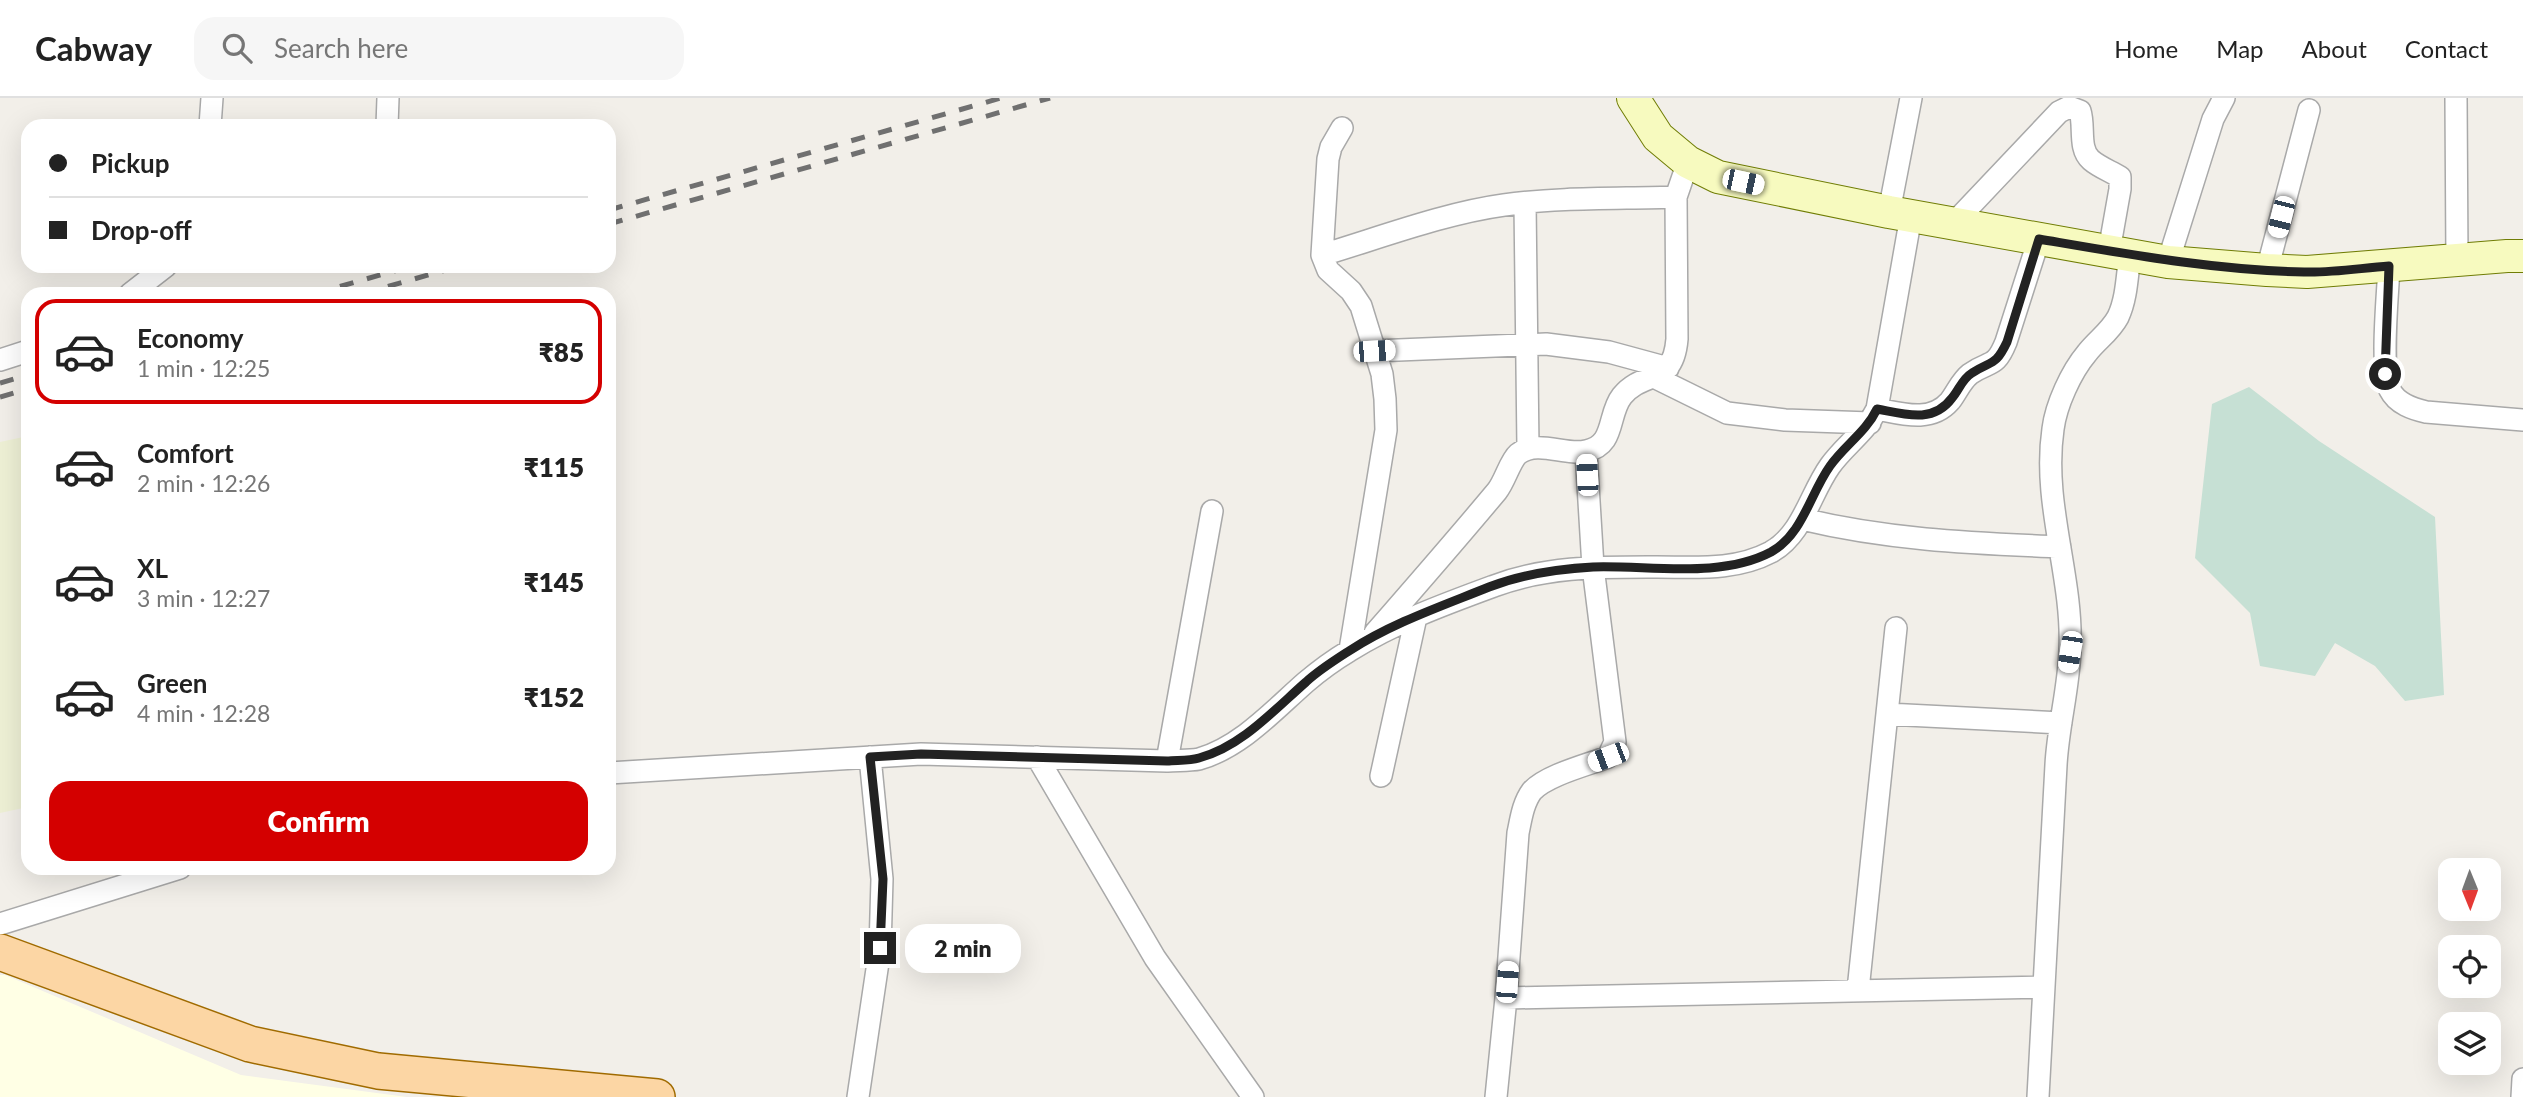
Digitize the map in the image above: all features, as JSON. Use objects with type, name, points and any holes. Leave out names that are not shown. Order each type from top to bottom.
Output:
[{"type":"main road","points":[[1633,98],[1658,137],[1688,162],[1718,177],[1953,224],[2168,262],[2267,270],[2306,272],[2523,256]]},
{"type":"main road","points":[[0,952],[250,1044],[378,1071],[657,1097]]},
{"type":"street","points":[[210,119],[212,98]]},
{"type":"street","points":[[387,119],[388,98]]},
{"type":"street","points":[[616,773],[921,754],[1167,761],[1198,759],[1223,748],[1271,714],[1308,680],[1350,650],[1416,617],[1526,574],[1593,567],[1720,568],[1755,559],[1773,551],[1789,539],[1831,464],[1874,416],[1900,214],[1911,98]]},
{"type":"street","points":[[2168,262],[2213,119],[2224,98]]},
{"type":"street","points":[[2456,98],[2457,261]]},
{"type":"street","points":[[1953,224],[2059,112],[2069,107],[2080,111],[2084,150],[2088,158],[2120,177],[2123,300],[2118,317],[2107,334],[2087,353],[2058,404],[2053,430],[2050,472],[2053,513],[2068,586],[2070,652],[2056,761],[2038,1097]]},
{"type":"street","points":[[2267,270],[2309,110]]},
{"type":"street","points":[[1342,128],[1331,147],[1328,159],[1322,255],[1328,270],[1351,291],[1361,306],[1382,374],[1386,430],[1350,650]]},
{"type":"street","points":[[1370,640],[1501,486],[1516,455],[1528,448],[1586,452],[1599,446],[1607,438],[1616,406],[1623,395],[1661,372],[1675,354],[1676,197],[1688,162]]},
{"type":"street","points":[[1322,255],[1470,212],[1525,203],[1676,197]]},
{"type":"street","points":[[1525,203],[1528,448]]},
{"type":"street","points":[[1374,351],[1528,344],[1609,352],[1661,372],[1727,413],[1785,420],[1931,415],[1942,409],[1971,373],[2000,358],[2039,239]]},
{"type":"street","points":[[2389,266],[2385,374],[2391,392],[2412,409],[2426,412],[2523,420]]},
{"type":"street","points":[[139,287],[157,273]]},
{"type":"street","points":[[0,360],[21,353]]},
{"type":"street","points":[[1496,1097],[1518,833],[1524,807],[1533,791],[1548,780],[1608,757],[1615,742],[1593,567],[1586,452]]},
{"type":"street","points":[[1167,761],[1212,511]]},
{"type":"street","points":[[1802,519],[1847,530],[1895,537],[2060,547]]},
{"type":"street","points":[[1381,776],[1416,617]]},
{"type":"street","points":[[1858,990],[1896,628]]},
{"type":"street","points":[[1887,714],[2061,723]]},
{"type":"street","points":[[858,1097],[880,948],[883,879],[870,757]]},
{"type":"street","points":[[1037,758],[1155,958],[1253,1097]]},
{"type":"street","points":[[0,924],[158,875]]},
{"type":"street","points":[[1506,998],[2044,987]]},
{"type":"street","points":[[2522,1097],[2523,1079]]},
{"type":"shaded area","points":[[2249,387],[2319,441],[2435,517],[2444,695],[2405,701],[2375,666],[2335,643],[2315,676],[2260,666],[2250,613],[2195,558],[2212,404]]},
{"type":"shaded area","points":[[21,438],[21,808],[0,813],[0,442]]},
{"type":"shaded area","points":[[0,975],[241,1075],[407,1097],[0,1097]]},
{"type":"railway","points":[[616,208],[1001,98]]},
{"type":"railway","points":[[616,222],[1050,98]]},
{"type":"railway","points":[[338,287],[387,273]]},
{"type":"railway","points":[[386,287],[435,273]]},
{"type":"railway","points":[[0,383],[21,377]]},
{"type":"railway","points":[[0,397],[21,391]]},
{"type":"route","points":[[880,948],[883,879],[870,757],[921,754],[1167,761],[1198,759],[1223,748],[1246,733],[1308,680],[1350,650],[1416,617],[1526,574],[1593,567],[1720,568],[1755,559],[1773,551],[1789,539],[1831,464],[1870,423],[1877,409],[1931,415],[1942,409],[1971,373],[2000,358],[2039,239],[2168,262],[2267,270],[2306,272],[2389,266],[2385,374]]}]
